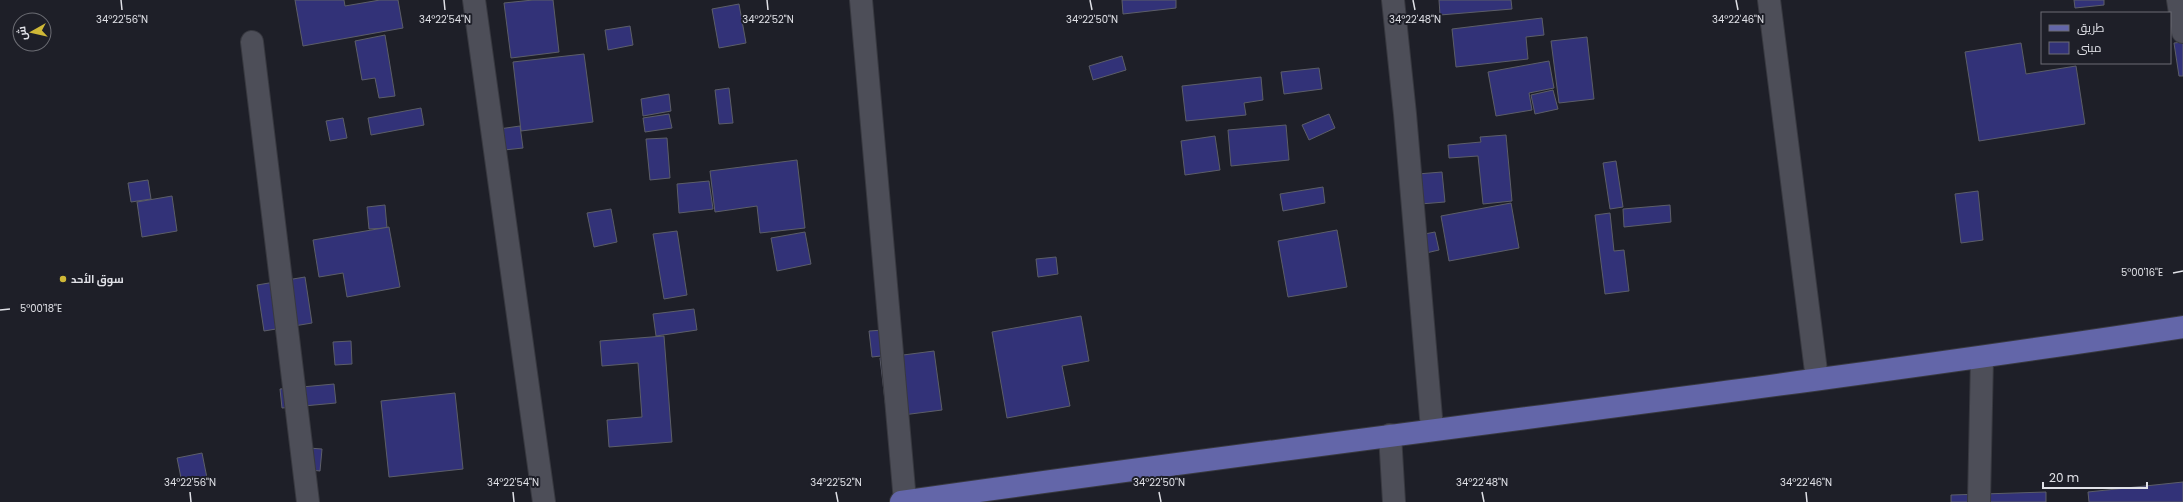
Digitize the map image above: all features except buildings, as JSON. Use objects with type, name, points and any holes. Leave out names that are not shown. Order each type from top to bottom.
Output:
[{"type":"main road","points":[[903,502],[1432,429],[1982,358],[2183,327]]},
{"type":"street","points":[[474,0],[544,502]]},
{"type":"street","points":[[861,0],[903,502]]},
{"type":"street","points":[[1394,0],[1406,114],[1432,429]]},
{"type":"street","points":[[1768,0],[1817,380]]},
{"type":"street","points":[[2178,0],[2183,32]]},
{"type":"street","points":[[252,42],[308,502]]},
{"type":"street","points":[[1979,502],[1982,358]]},
{"type":"street","points":[[1390,435],[1394,502]]},
{"type":"place","name":"سوق الأحد","points":[[63,279]]}]
